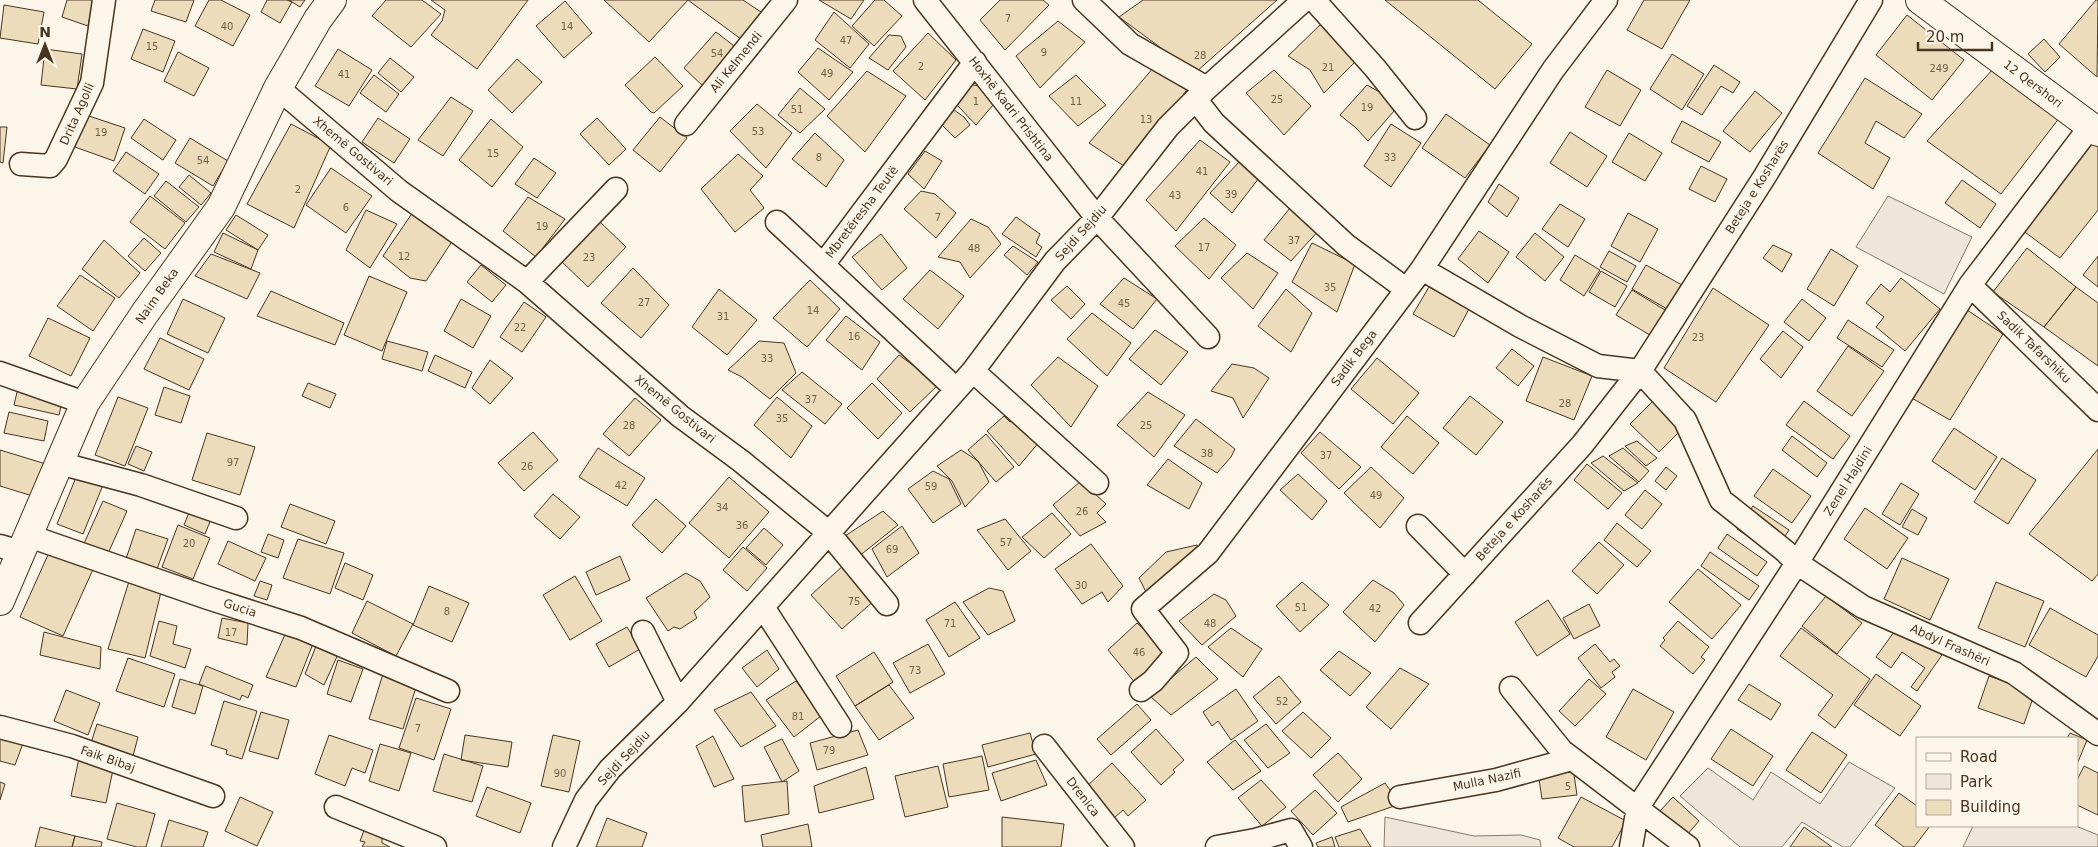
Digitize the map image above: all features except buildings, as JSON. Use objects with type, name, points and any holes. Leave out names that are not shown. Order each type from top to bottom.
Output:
[{"type":"street","name":"Drita Agolli","points":[[21,164],[50,166],[56,158],[92,83],[104,0]]},
{"type":"street","name":"Naim Beka","points":[[0,601],[17,545],[59,463],[85,403],[145,313],[221,207],[278,88],[318,19],[332,0]]},
{"type":"street","name":"Ali Kelmendi","points":[[686,124],[786,0]]},
{"type":"street","name":"Hoxhë Kadri Prishtina","points":[[925,0],[1097,218],[1208,337]]},
{"type":"street","points":[[1084,0],[1130,44],[1201,94],[1214,123],[1346,245],[1406,289]]},
{"type":"street","name":"Sejdi Sejdiu","points":[[564,847],[586,800],[610,769],[678,702],[973,371],[1055,262],[1097,218],[1168,127],[1201,94],[1304,0]]},
{"type":"street","points":[[1314,0],[1375,68],[1415,118]]},
{"type":"street","name":"Sadik Bega","points":[[1141,690],[1153,681],[1177,653],[1143,609],[1208,553],[1422,269],[1553,70],[1606,0]]},
{"type":"street","name":"Beteja e Kosharës","points":[[1420,623],[1582,445],[1640,371],[1765,176],[1871,0]]},
{"type":"street","name":"12 Qershori","points":[[1920,0],[2094,130]]},
{"type":"street","name":"Mbretëresha Teutë","points":[[956,389],[823,265],[975,62]]},
{"type":"street","name":"Xhemë Gostivari","points":[[278,88],[399,191],[527,282],[680,416],[741,461],[828,532]]},
{"type":"street","name":"Zenel Hajdini","points":[[1631,847],[1638,808],[1797,563],[1970,284],[2094,130]]},
{"type":"street","points":[[527,282],[616,189]]},
{"type":"street","points":[[777,222],[823,265]]},
{"type":"street","points":[[1422,269],[1520,326],[1598,366],[1640,371],[1685,420],[1721,500],[1786,551],[1797,563]]},
{"type":"street","name":"Sadik Tafarshiku","points":[[1970,284],[2098,410]]},
{"type":"street","points":[[973,371],[1097,483]]},
{"type":"street","points":[[0,373],[85,403]]},
{"type":"street","points":[[59,463],[141,485],[236,518]]},
{"type":"street","points":[[1418,526],[1465,574]]},
{"type":"street","points":[[828,532],[888,604]]},
{"type":"street","name":"Gucia","points":[[17,545],[208,598],[301,628],[448,690]]},
{"type":"street","name":"Abdyl Frashëri","points":[[1797,563],[1863,607],[2014,673],[2098,734]]},
{"type":"street","points":[[763,607],[840,726]]},
{"type":"street","points":[[643,632],[678,702]]},
{"type":"street","points":[[1511,688],[1562,751],[1688,847]]},
{"type":"street","name":"Faik Bibaj","points":[[0,727],[72,746],[213,796]]},
{"type":"street","name":"Drenica","points":[[1044,746],[1123,847]]},
{"type":"street","name":"Mulla Nazifi","points":[[1400,797],[1496,780],[1572,759]]},
{"type":"street","points":[[336,807],[434,847]]},
{"type":"street","points":[[1216,847],[1255,840],[1290,830],[1301,847]]},
{"type":"green space","points":[[1849,762],[1895,788],[1850,847],[1843,847],[1802,822],[1782,847],[1740,847],[1680,796],[1708,768],[1753,800],[1771,772],[1820,804]]},
{"type":"green space","points":[[1385,817],[1474,836],[1521,835],[1540,840],[1541,847],[1384,847]]},
{"type":"green space","points":[[1973,827],[2078,827],[2098,835],[2098,847],[1963,847]]},
{"type":"shaded area","points":[[1888,196],[1972,237],[1944,294],[1856,247]]}]
